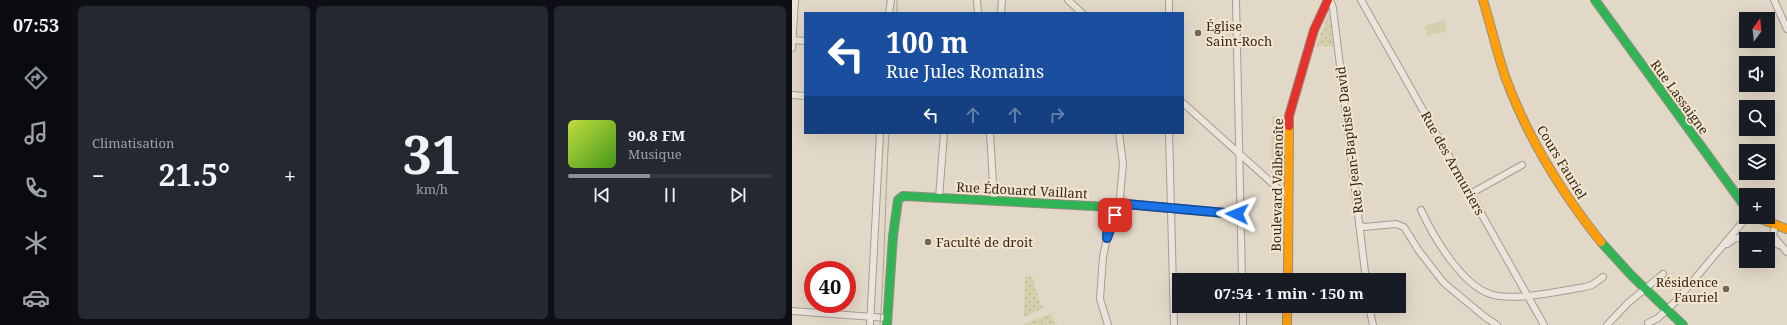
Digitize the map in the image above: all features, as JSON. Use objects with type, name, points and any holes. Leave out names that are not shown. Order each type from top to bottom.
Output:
[{"type":"street","points":[[792,48],[795,0]]},
{"type":"street","points":[[889,12],[891,0]]},
{"type":"street","points":[[977,0],[978,12]]},
{"type":"street","points":[[1001,12],[1002,0]]},
{"type":"street","points":[[1068,0],[1081,12]]},
{"type":"street","points":[[1169,0],[1169,12]]},
{"type":"street","points":[[1236,0],[1242,273]]},
{"type":"street","name":"Boulevard Valbenoîte","points":[[1288,273],[1289,116],[1314,30],[1329,0]]},
{"type":"street","name":"Rue Jean-Baptiste David","points":[[1329,0],[1333,8],[1365,273]]},
{"type":"street","name":"Rue des Armuriers","points":[[1361,0],[1544,325]]},
{"type":"street","name":"Cours Fauriel","points":[[1483,0],[1506,79],[1524,120],[1545,160],[1562,187],[1602,242],[1645,289],[1682,325]]},
{"type":"street","name":"Rue Lassaigne","points":[[1595,0],[1739,198]]},
{"type":"street","points":[[1774,0],[1787,29]]},
{"type":"street","points":[[792,40],[804,41]]},
{"type":"street","points":[[792,95],[804,96]]},
{"type":"street","points":[[1184,104],[1282,192],[1289,192]]},
{"type":"street","points":[[870,325],[880,134]]},
{"type":"street","points":[[939,198],[944,134]]},
{"type":"street","points":[[990,134],[994,201]]},
{"type":"street","points":[[1108,325],[1100,299],[1103,257],[1107,238],[1108,213],[1114,206],[1123,164],[1118,134]]},
{"type":"street","points":[[1169,134],[1174,325]]},
{"type":"street","points":[[1470,194],[1522,165]]},
{"type":"street","name":"Rue Édouard Vaillant","points":[[887,322],[893,236],[898,200],[903,196],[1114,206],[1126,204],[1234,214],[1240,212]]},
{"type":"street","points":[[1421,210],[1438,244],[1469,280],[1490,295],[1527,296],[1585,287],[1592,285],[1603,277]]},
{"type":"street","points":[[1359,225],[1364,227],[1396,224],[1404,227],[1419,251],[1444,283],[1497,325]]},
{"type":"street","points":[[1648,323],[1658,318],[1683,293],[1741,224]]},
{"type":"street","points":[[1787,229],[1775,225],[1773,236],[1787,252]]},
{"type":"street","points":[[1721,249],[1735,237],[1739,236]]},
{"type":"street","points":[[1775,243],[1781,246]]},
{"type":"street","points":[[1607,325],[1628,302],[1663,274]]},
{"type":"street","points":[[792,311],[870,317],[887,322]]},
{"type":"street","points":[[1243,313],[1243,325]]},
{"type":"street","points":[[1287,313],[1287,325]]},
{"type":"street","points":[[1370,313],[1373,325]]},
{"type":"shaded area","points":[[1329,13],[1334,46],[1316,46]]},
{"type":"shaded area","points":[[1444,20],[1447,31],[1427,36],[1424,26]]},
{"type":"shaded area","points":[[1272,116],[1282,116],[1282,184],[1271,175]]},
{"type":"shaded area","points":[[1025,276],[1032,277],[1039,298],[1037,298],[1044,308],[1024,317]]},
{"type":"shaded area","points":[[1050,314],[1057,325],[1024,325],[1024,324]]},
{"type":"tram line","points":[[897,0],[897,12]]},
{"type":"tram line","points":[[880,325],[889,134]]},
{"type":"traffic: fast","points":[[1595,0],[1739,198]]},
{"type":"traffic: fast","points":[[887,325],[893,236],[898,200],[903,196],[1111,207],[1116,206]]},
{"type":"traffic: fast","points":[[1601,242],[1631,275],[1683,325]]},
{"type":"traffic: slow","points":[[1483,0],[1506,79],[1535,144],[1573,204],[1601,242]]},
{"type":"traffic: slow","points":[[1288,273],[1289,126]]},
{"type":"traffic: slow","points":[[1774,224],[1787,229]]},
{"type":"traffic: slow","points":[[1287,313],[1287,325]]},
{"type":"traffic: jam","points":[[1289,126],[1289,116],[1314,30],[1328,0]]},
{"type":"traffic: jam","points":[[1116,206],[1126,204],[1234,214],[1240,211]]},
{"type":"place","name":"Église Saint-Roch","points":[[1198,33]]},
{"type":"place","name":"Faculté de droit","points":[[928,242]]},
{"type":"place","name":"Résidence Fauriel","points":[[1726,289]]},
{"type":"route","points":[[1115,215],[1107,238],[1106,229],[1108,213],[1111,207],[1118,205],[1126,204],[1237,214]]}]
